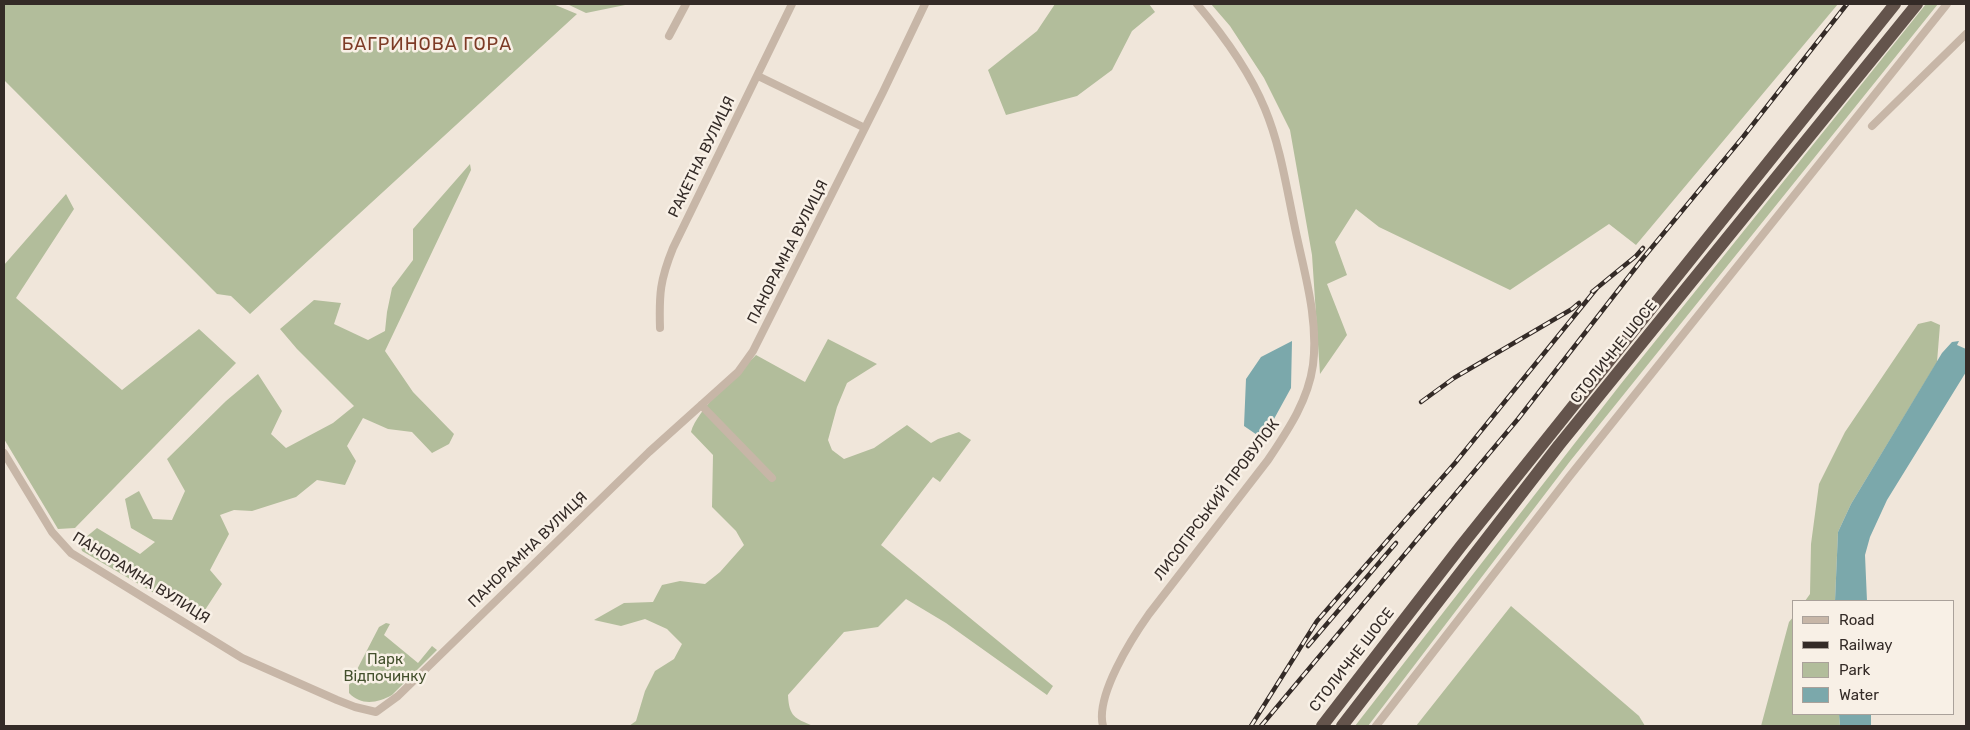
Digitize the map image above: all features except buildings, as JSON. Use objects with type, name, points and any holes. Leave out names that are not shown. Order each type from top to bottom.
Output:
[{"type":"highway","name":"СТОЛИЧНЕ ШОСЕ","points":[[1322,726],[1461,546],[1895,4]]},
{"type":"highway","name":"СТОЛИЧНЕ ШОСЕ","points":[[1342,726],[1559,445],[1918,4]]},
{"type":"street","points":[[669,36],[686,4]]},
{"type":"street","name":"РАКЕТНА ВУЛИЦЯ","points":[[660,328],[659,300],[664,270],[677,239],[792,4]]},
{"type":"street","name":"ПАНОРАМНА ВУЛИЦЯ","points":[[4,453],[52,532],[71,553],[242,658],[346,703],[376,712],[398,696],[648,452],[738,372],[753,350],[925,4]]},
{"type":"street","name":"ЛИСОГІРСЬКИЙ ПРОВУЛОК","points":[[1102,726],[1101,716],[1104,696],[1134,636],[1283,439],[1301,407],[1313,365],[1314,336],[1312,308],[1281,162],[1265,108],[1239,58],[1197,4]]},
{"type":"street","points":[[1376,726],[1569,477],[1947,4]]},
{"type":"street","points":[[1872,126],[1966,34]]},
{"type":"street","points":[[758,76],[865,128]]},
{"type":"street","points":[[701,406],[772,478]]},
{"type":"green space","points":[[4,4],[553,4],[577,14],[250,314],[231,296],[217,294],[4,80]]},
{"type":"green space","points":[[567,4],[630,4],[586,13]]},
{"type":"green space","points":[[1055,4],[1149,4],[1155,12],[1132,31],[1112,70],[1077,96],[1006,115],[988,70],[1037,31]]},
{"type":"green space","points":[[1211,4],[1838,4],[1636,245],[1609,224],[1510,290],[1379,227],[1356,209],[1335,242],[1347,275],[1327,284],[1347,335],[1320,374],[1312,255],[1290,130],[1264,78],[1230,26]]},
{"type":"green space","points":[[1926,4],[1938,4],[1571,460],[1368,726],[1355,726],[1620,385]]},
{"type":"green space","points":[[470,164],[471,170],[385,351],[413,392],[454,434],[449,444],[432,453],[412,432],[388,429],[363,418],[347,446],[356,461],[345,485],[317,480],[296,497],[252,511],[234,510],[220,515],[229,534],[210,570],[222,584],[205,610],[190,614],[82,551],[80,542],[97,528],[140,554],[155,542],[131,528],[125,499],[139,491],[153,519],[172,520],[185,491],[167,459],[226,401],[258,374],[282,411],[271,434],[286,448],[333,423],[354,406],[297,349],[280,329],[314,300],[341,303],[334,324],[368,340],[385,331],[392,288],[413,260],[413,229]]},
{"type":"green space","points":[[66,194],[74,209],[16,298],[122,390],[199,329],[236,363],[75,528],[58,529],[4,439],[4,265]]},
{"type":"green space","points":[[1931,321],[1940,325],[1937,362],[1851,504],[1838,532],[1835,600],[1806,600],[1810,594],[1811,544],[1819,484],[1845,432],[1918,324]]},
{"type":"green space","points":[[828,339],[877,364],[847,383],[837,407],[828,440],[832,450],[844,459],[874,448],[907,425],[931,443],[959,432],[971,440],[940,482],[933,477],[881,545],[1053,686],[1047,695],[946,623],[906,599],[878,627],[844,632],[788,695],[790,708],[794,716],[813,726],[629,726],[636,721],[645,691],[655,671],[674,659],[682,644],[667,629],[645,619],[621,626],[594,620],[624,603],[653,602],[662,585],[680,581],[705,584],[720,572],[744,545],[736,531],[712,507],[713,455],[691,432],[695,423],[710,402],[756,355],[805,382]]},
{"type":"green space","points":[[1511,606],[1639,716],[1645,726],[1416,726]]},
{"type":"green space","points":[[1792,618],[1792,715],[1839,715],[1840,726],[1761,726],[1789,622]]},
{"type":"green space","name":"Парк Відпочинку","points":[[386,623],[390,624],[384,635],[418,663],[432,646],[437,650],[392,695],[370,702],[359,700],[349,693],[349,685],[379,627]]},
{"type":"water","points":[[1292,341],[1291,388],[1263,439],[1244,426],[1246,379],[1261,357]]},
{"type":"water","points":[[1959,341],[1957,345],[1966,349],[1966,372],[1887,500],[1870,537],[1865,555],[1867,600],[1835,600],[1838,532],[1851,504],[1942,353],[1952,342]]},
{"type":"water","points":[[1839,715],[1871,715],[1871,726],[1840,726]]},
{"type":"railway","points":[[1261,726],[1518,419],[1644,257],[1743,137],[1847,4]]},
{"type":"railway","points":[[1592,292],[1643,248]]},
{"type":"railway","points":[[1251,726],[1317,621],[1455,463],[1597,288]]},
{"type":"railway","points":[[1421,402],[1454,378],[1572,309],[1579,303]]},
{"type":"railway","points":[[1308,646],[1396,543]]},
{"type":"district","name":"БАГРИНОВА ГОРА","points":[[427,45]]}]
